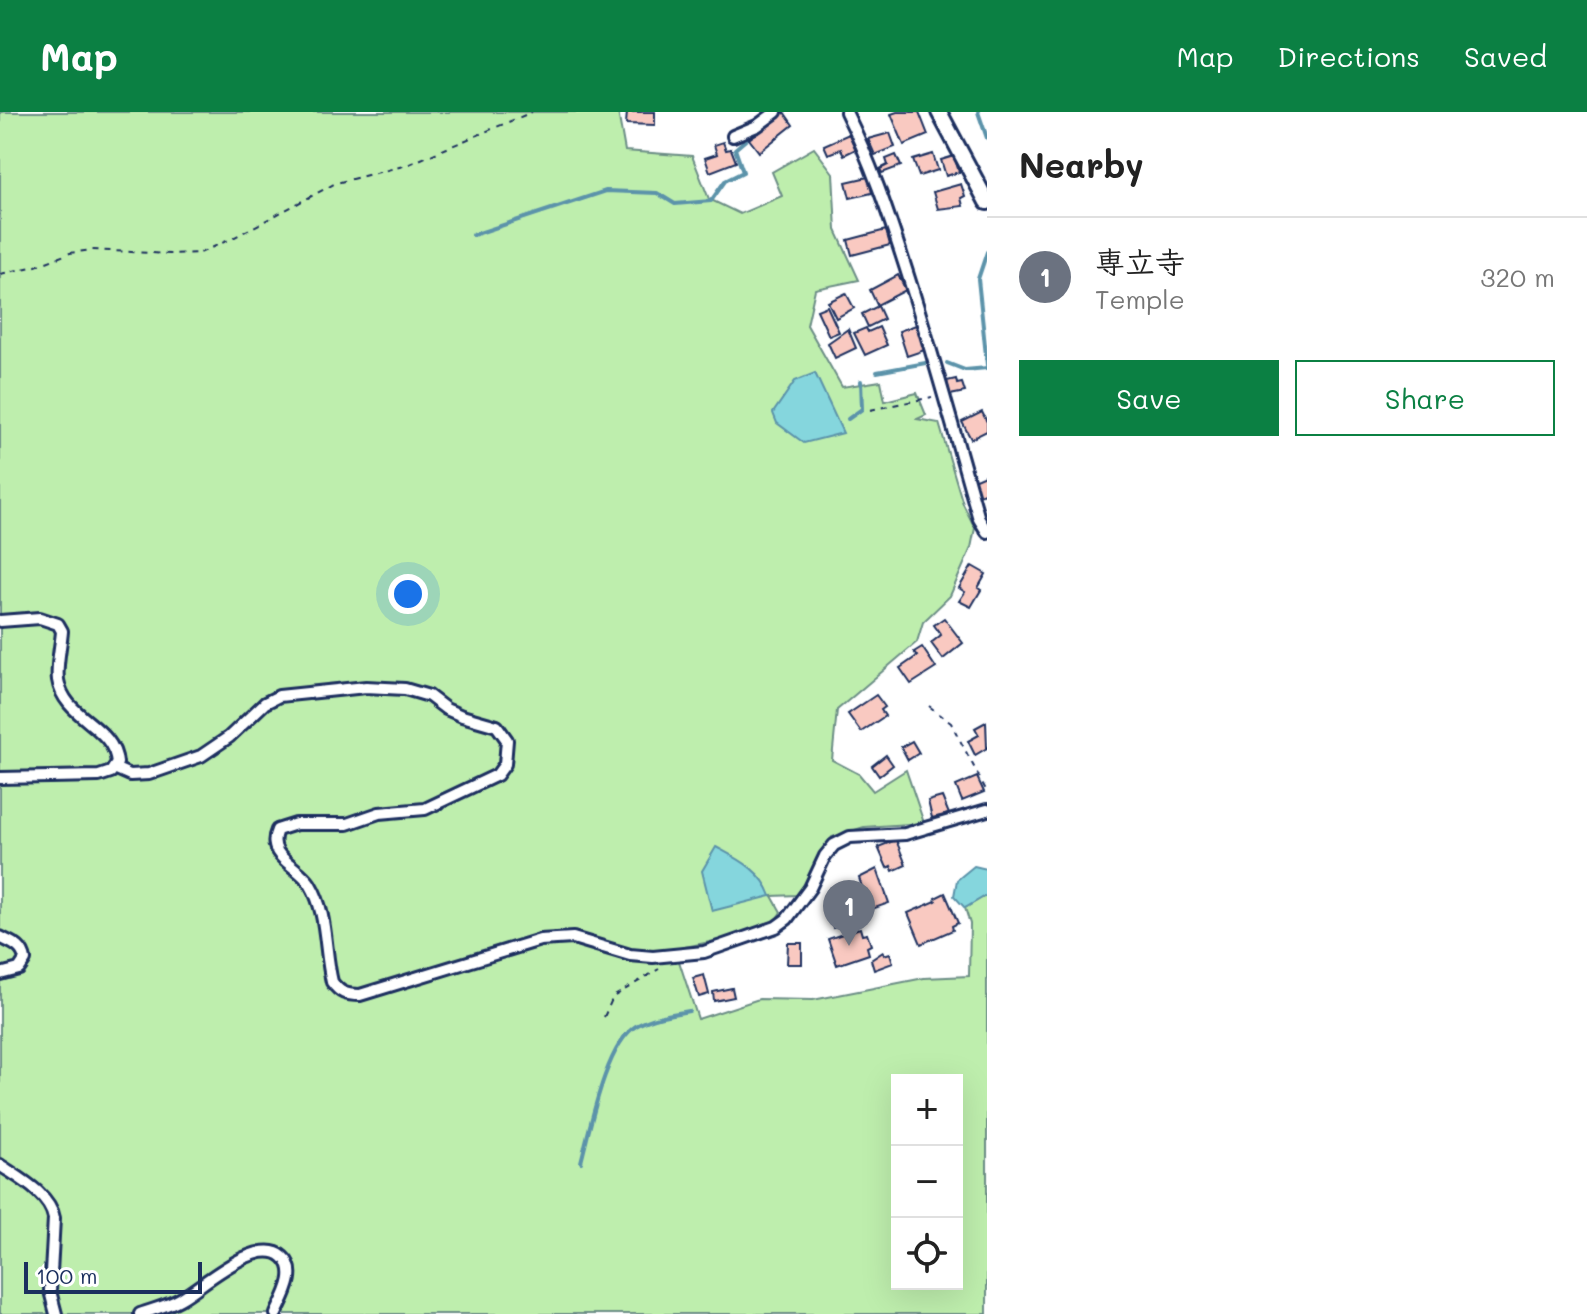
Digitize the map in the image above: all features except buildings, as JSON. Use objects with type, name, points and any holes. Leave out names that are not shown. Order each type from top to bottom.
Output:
[{"type":"main road","points":[[939,112],[987,202]]},
{"type":"street","points":[[733,136],[757,126],[776,112]]},
{"type":"street","points":[[846,112],[875,175],[945,394],[979,519],[987,532]]},
{"type":"street","points":[[0,621],[40,618],[58,624],[62,631],[58,679],[62,693],[68,704],[109,738],[116,750],[117,763],[111,772],[99,776],[0,778]]},
{"type":"street","points":[[114,768],[130,775],[149,774],[201,756],[229,737],[265,703],[293,693],[366,687],[405,689],[429,696],[462,716],[497,726],[507,740],[505,764],[488,781],[413,812],[379,813],[347,824],[296,824],[277,830],[273,839],[274,848],[309,882],[324,920],[332,982],[346,995],[360,995],[540,940],[559,937],[573,938],[630,955],[653,957],[704,952],[776,927],[787,919],[810,888],[825,856],[834,845],[850,837],[905,834],[987,810]]},
{"type":"street","points":[[0,937],[24,952],[25,960],[19,969],[0,974]]},
{"type":"street","points":[[0,1165],[42,1195],[53,1207],[50,1291],[56,1314]]},
{"type":"street","points":[[140,1314],[178,1300],[236,1262],[266,1251],[286,1259],[291,1272],[276,1314]]},
{"type":"path","points":[[0,274],[36,266],[70,253],[92,250],[200,253],[336,183],[407,165],[532,112]]},
{"type":"path","points":[[870,410],[945,394]]},
{"type":"path","points":[[929,706],[951,723],[987,792]]},
{"type":"path","points":[[604,1017],[613,997],[658,969]]},
{"type":"green space","points":[[0,112],[618,112],[625,151],[692,156],[709,199],[740,214],[782,196],[772,172],[814,148],[833,173],[836,230],[859,280],[815,289],[807,325],[842,387],[881,381],[885,401],[917,393],[926,415],[917,419],[939,423],[963,504],[975,528],[971,548],[950,596],[923,622],[917,642],[837,710],[832,760],[859,774],[873,791],[906,770],[924,823],[864,827],[832,837],[798,895],[772,896],[781,912],[769,930],[675,949],[698,1019],[759,999],[813,1000],[924,978],[969,976],[970,924],[965,908],[987,895],[987,1314],[0,1314]]},
{"type":"water","points":[[815,373],[843,433],[804,443],[777,423],[773,413],[795,381]]},
{"type":"water","points":[[716,847],[755,872],[771,896],[712,911],[702,871]]},
{"type":"water","points":[[974,866],[987,869],[987,895],[965,908],[954,896],[957,880]]},
{"type":"waterway","points":[[978,112],[987,138]]},
{"type":"waterway","points":[[473,235],[606,191],[657,193],[675,204],[711,201],[725,181],[743,172],[735,149],[755,132]]},
{"type":"waterway","points":[[987,252],[978,279],[987,365]]},
{"type":"waterway","points":[[877,372],[931,362]]},
{"type":"waterway","points":[[947,363],[965,370],[987,368]]},
{"type":"waterway","points":[[848,419],[862,409],[861,381]]},
{"type":"waterway","points":[[581,1162],[601,1088],[625,1036],[648,1020],[689,1011]]},
{"type":"place","name":"専立寺","points":[[849,946]]}]
